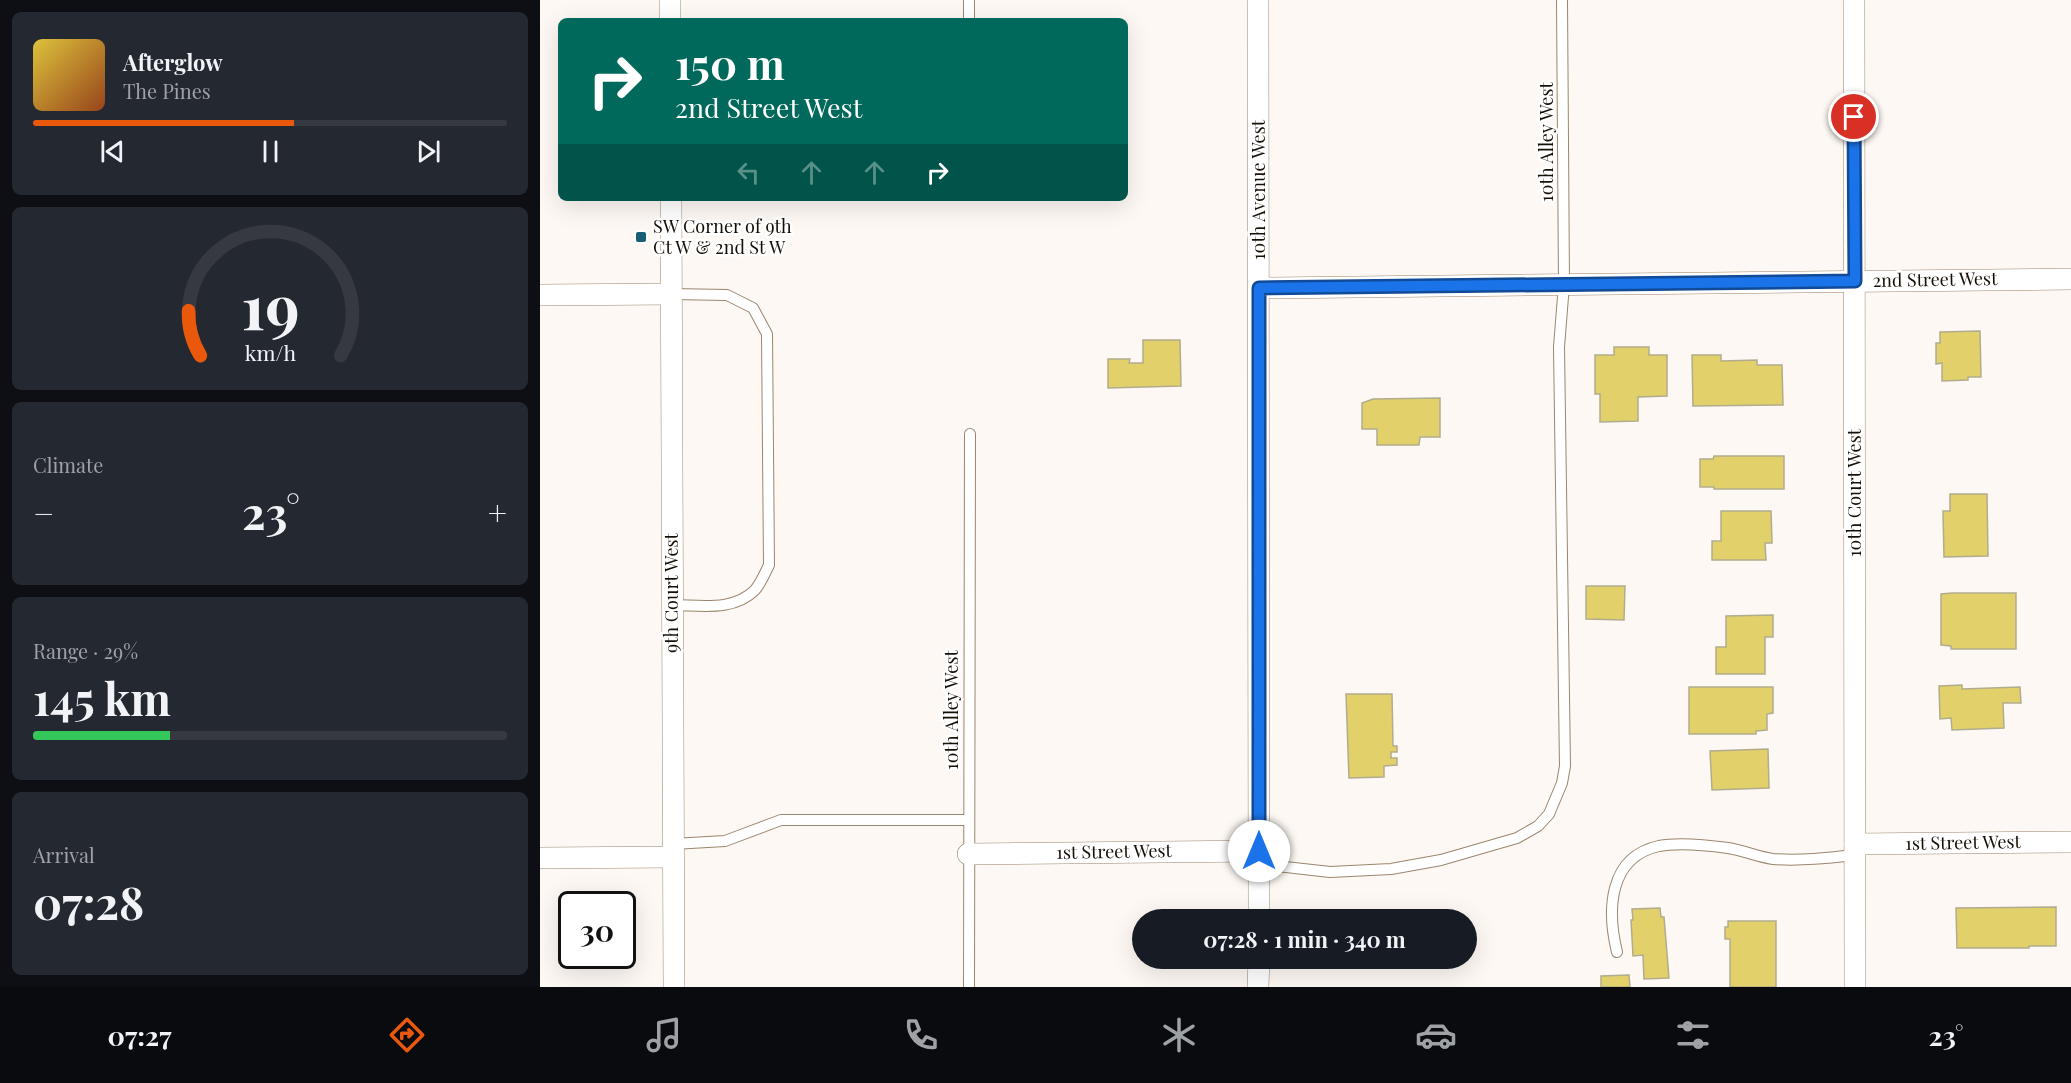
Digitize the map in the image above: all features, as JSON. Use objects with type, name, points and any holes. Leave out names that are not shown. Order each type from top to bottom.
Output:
[{"type":"street","points":[[670,0],[670,18]]},
{"type":"street","name":"10th Avenue West","points":[[1258,0],[1259,909]]},
{"type":"street","name":"10th Court West","points":[[1854,0],[1855,987]]},
{"type":"street","name":"9th Court West","points":[[671,201],[674,987]]},
{"type":"street","name":"2nd Street West","points":[[1259,288],[2071,279]]},
{"type":"street","points":[[540,295],[671,294]]},
{"type":"street","name":"1st Street West","points":[[1855,850],[2071,842]]},
{"type":"street","points":[[540,858],[673,851]]},
{"type":"street","name":"1st Street West","points":[[968,854],[1259,857]]},
{"type":"street","points":[[1258,969],[1258,987]]},
{"type":"lane","points":[[969,0],[969,18]]},
{"type":"lane","name":"10th Alley West","points":[[1259,857],[1330,872],[1391,869],[1441,860],[1516,838],[1538,826],[1549,814],[1562,783],[1565,766],[1559,346],[1564,284],[1563,0]]},
{"type":"lane","points":[[671,294],[726,295],[753,308],[767,334],[770,565],[756,589],[732,605],[672,604]]},
{"type":"lane","name":"10th Alley West","points":[[969,987],[970,434]]},
{"type":"lane","points":[[673,851],[725,842],[781,820],[969,820]]},
{"type":"lane","points":[[1617,952],[1612,922],[1616,884],[1622,868],[1634,857],[1657,846],[1676,844],[1729,848],[1770,858],[1806,860],[1855,850]]},
{"type":"building","points":[[1980,331],[1981,377],[1942,381],[1942,363],[1936,364],[1936,343],[1940,343],[1940,332]]},
{"type":"building","points":[[1143,340],[1180,340],[1181,386],[1108,388],[1108,359],[1130,359],[1129,363],[1143,363]]},
{"type":"building","points":[[1614,347],[1649,347],[1649,355],[1667,355],[1667,396],[1638,397],[1638,421],[1600,422],[1600,394],[1595,394],[1595,355],[1614,355]]},
{"type":"building","points":[[1692,355],[1721,355],[1721,361],[1757,360],[1757,365],[1782,365],[1783,405],[1693,406]]},
{"type":"building","points":[[1440,398],[1440,437],[1420,437],[1419,445],[1377,445],[1377,429],[1362,429],[1362,403],[1373,399]]},
{"type":"building","points":[[1714,456],[1784,456],[1784,489],[1700,487],[1700,459],[1713,459]]},
{"type":"building","points":[[1950,494],[1987,494],[1988,556],[1944,557],[1943,511],[1950,511]]},
{"type":"building","points":[[1721,511],[1771,511],[1772,543],[1765,543],[1766,560],[1712,560],[1712,541],[1721,541]]},
{"type":"building","points":[[1586,586],[1625,586],[1624,620],[1586,619]]},
{"type":"building","points":[[2016,593],[2016,649],[1951,649],[1951,646],[1941,645],[1941,594]]},
{"type":"building","points":[[1773,615],[1773,637],[1765,637],[1765,674],[1716,674],[1716,647],[1726,647],[1726,616]]},
{"type":"building","points":[[1962,685],[1962,689],[2020,687],[2021,703],[2003,703],[2004,728],[1952,730],[1951,718],[1940,719],[1939,686]]},
{"type":"building","points":[[1689,687],[1773,687],[1773,713],[1767,714],[1767,730],[1756,731],[1756,734],[1689,734]]},
{"type":"building","points":[[1346,694],[1392,694],[1393,746],[1397,746],[1397,752],[1391,752],[1391,758],[1397,758],[1397,765],[1384,766],[1384,777],[1349,778]]},
{"type":"building","points":[[1768,749],[1769,788],[1712,790],[1710,751]]},
{"type":"building","points":[[2056,907],[2056,946],[1957,948],[1956,908]]},
{"type":"building","points":[[1660,908],[1661,917],[1664,917],[1669,978],[1644,979],[1643,955],[1633,956],[1632,909]]},
{"type":"building","points":[[1728,921],[1776,921],[1776,987],[1730,987],[1730,939],[1725,939],[1725,927],[1728,927]]},
{"type":"building","points":[[1629,975],[1630,987],[1601,987],[1601,976]]},
{"type":"place","name":"SW Corner of 9th Ct W & 2nd St W","points":[[641,237]]},
{"type":"route","points":[[1259,851],[1259,288],[1855,281],[1854,117]]}]
